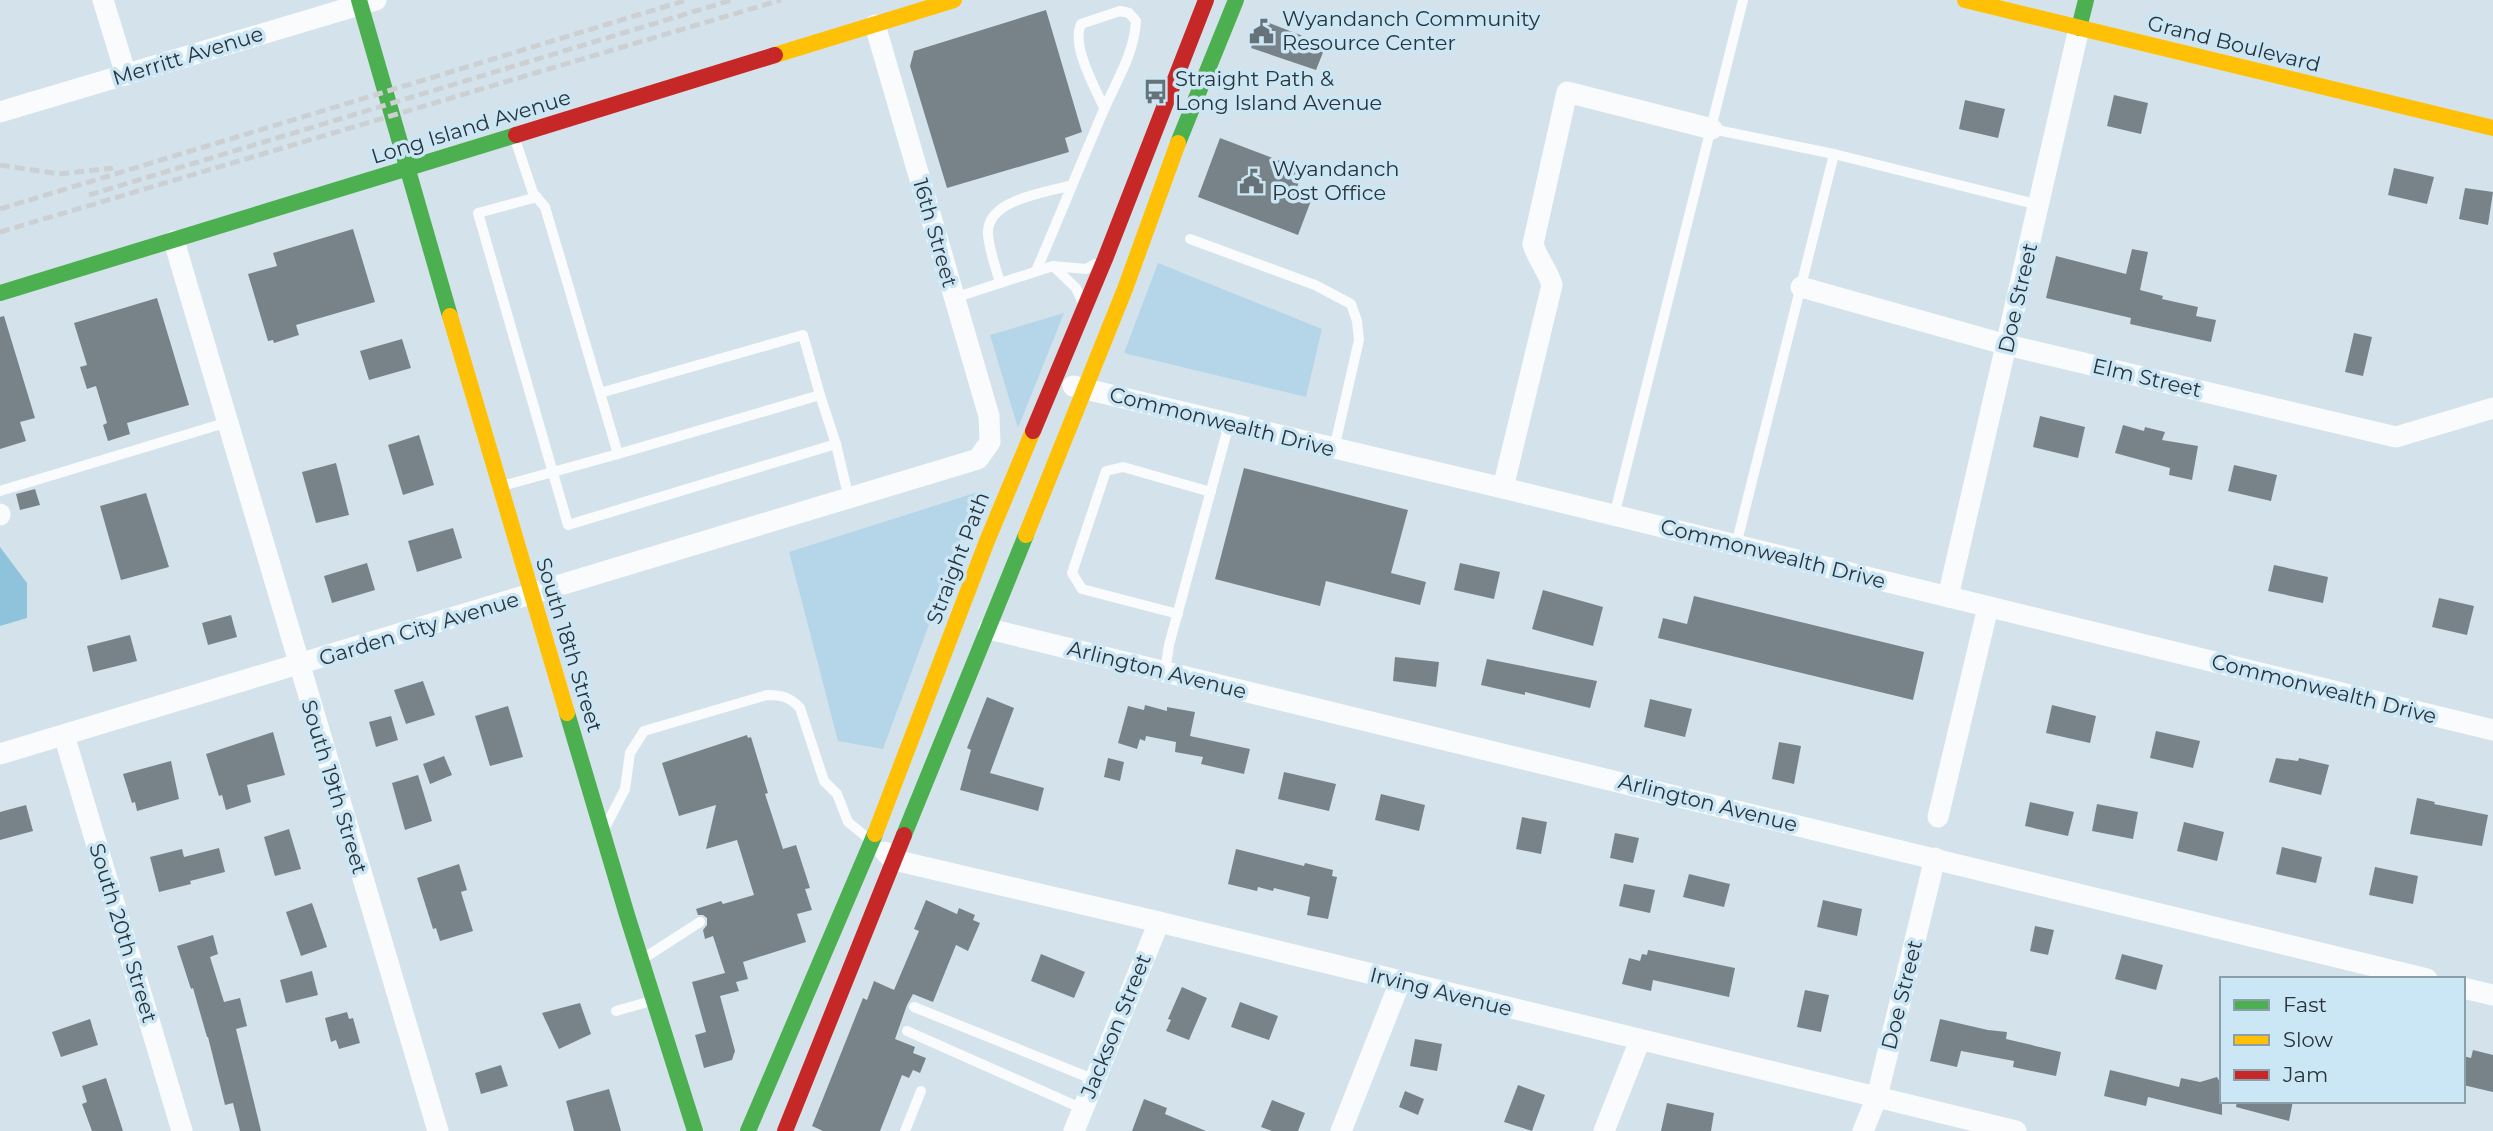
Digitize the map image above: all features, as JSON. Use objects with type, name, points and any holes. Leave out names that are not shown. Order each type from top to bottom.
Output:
[{"type":"street","points":[[103,0],[126,75]]},
{"type":"street","name":"Long Island Avenue","points":[[0,293],[954,0]]},
{"type":"street","name":"Straight Path","points":[[748,1131],[872,842],[987,541],[1105,259],[1206,0]]},
{"type":"street","points":[[791,1129],[894,860],[1125,289],[1192,104],[1236,0]]},
{"type":"street","name":"Grand Boulevard","points":[[1965,0],[2493,128]]},
{"type":"street","name":"Doe Street","points":[[1948,597],[2086,0]]},
{"type":"street","name":"Merritt Avenue","points":[[0,112],[365,1]]},
{"type":"street","name":"South 18th Street","points":[[365,1],[406,169],[641,960],[695,1131]]},
{"type":"street","name":"16th Street","points":[[875,25],[989,416],[990,442]]},
{"type":"street","points":[[1503,488],[1552,285],[1549,273],[1536,255],[1532,244],[1567,92],[1712,129]]},
{"type":"street","name":"South 19th Street","points":[[174,241],[438,1131]]},
{"type":"street","name":"Elm Street","points":[[1801,287],[2007,345],[2396,437],[2493,408]]},
{"type":"street","name":"Commonwealth Drive","points":[[1054,381],[2493,730]]},
{"type":"street","name":"Garden City Avenue","points":[[0,754],[849,500],[978,459],[988,449],[990,442]]},
{"type":"street","points":[[1938,817],[1989,607]]},
{"type":"street","name":"Arlington Avenue","points":[[989,629],[2419,977]]},
{"type":"street","name":"South 20th Street","points":[[64,735],[182,1131]]},
{"type":"street","name":"Irving Avenue","points":[[872,842],[894,860],[2016,1131]]},
{"type":"street","name":"Doe Street","points":[[1863,1131],[1877,1097],[1935,858]]},
{"type":"street","name":"Jackson Street","points":[[1074,1131],[1159,922]]},
{"type":"street","points":[[1341,1131],[1400,982]]},
{"type":"street","points":[[2465,988],[2493,995]]},
{"type":"street","points":[[1604,1131],[1640,1040]]},
{"type":"lane","points":[[1614,516],[1742,0]]},
{"type":"lane","points":[[1036,271],[1135,37],[1136,21],[1129,13],[1120,11],[1081,24],[1077,32],[1083,58],[1104,108]]},
{"type":"lane","points":[[1712,129],[1834,154],[2039,205]]},
{"type":"lane","points":[[514,136],[533,193],[545,207],[618,454]]},
{"type":"lane","points":[[1736,545],[1834,154]]},
{"type":"lane","points":[[1000,283],[988,233],[991,215],[1003,205],[1072,186]]},
{"type":"lane","points":[[537,197],[478,213],[568,525],[836,444]]},
{"type":"lane","points":[[1190,239],[1315,285],[1351,304],[1357,321],[1359,340],[1334,449]]},
{"type":"lane","points":[[954,298],[1053,266],[1086,269],[1105,259]]},
{"type":"lane","points":[[1053,266],[1076,288],[1085,307]]},
{"type":"lane","points":[[600,393],[803,335],[836,444],[849,500]]},
{"type":"lane","points":[[501,486],[820,395]]},
{"type":"lane","points":[[0,491],[228,422]]},
{"type":"lane","points":[[1165,672],[1229,424]]},
{"type":"lane","points":[[1178,614],[1082,589],[1072,573],[1106,471],[1123,467],[1211,492]]},
{"type":"lane","points":[[603,833],[625,789],[630,753],[644,731],[767,695],[783,695],[793,700],[800,708],[824,781],[837,794],[848,822],[872,842]]},
{"type":"lane","points":[[641,960],[700,922]]},
{"type":"lane","points":[[616,1010],[654,1000]]},
{"type":"lane","points":[[914,1007],[1095,1080]]},
{"type":"lane","points":[[907,1031],[1083,1109]]},
{"type":"lane","points":[[905,1131],[921,1091]]},
{"type":"shaded area","points":[[1158,263],[1322,329],[1306,397],[1124,353]]},
{"type":"shaded area","points":[[1064,313],[1018,428],[990,335]]},
{"type":"shaded area","points":[[978,492],[883,749],[838,741],[789,552]]},
{"type":"shaded area","points":[[0,547],[27,583],[27,618],[0,626]]},
{"type":"building","points":[[1046,10],[1082,132],[1065,138],[1069,152],[947,188],[910,66],[914,51]]},
{"type":"building","points":[[1262,20],[1326,45],[1316,70],[1251,48]]},
{"type":"building","points":[[2114,95],[2148,103],[2141,134],[2107,126]]},
{"type":"building","points":[[1965,100],[2005,109],[1998,138],[1959,129]]},
{"type":"building","name":"Wyandanch Post Office","points":[[1220,138],[1304,170],[1295,192],[1312,198],[1298,235],[1198,197]]},
{"type":"building","points":[[2394,168],[2434,177],[2427,204],[2388,195]]},
{"type":"building","points":[[2465,188],[2493,192],[2488,225],[2459,219]]},
{"type":"building","points":[[353,229],[375,302],[296,325],[299,335],[274,343],[273,340],[268,341],[248,274],[277,266],[273,253]]},
{"type":"building","points":[[2132,249],[2148,252],[2140,290],[2163,296],[2162,299],[2198,307],[2196,316],[2216,320],[2211,342],[2130,324],[2131,318],[2046,298],[2056,256],[2126,274]]},
{"type":"building","points":[[157,298],[189,405],[127,423],[130,434],[108,441],[103,425],[107,423],[96,386],[87,389],[80,367],[87,365],[74,323]]},
{"type":"building","points":[[4,316],[35,418],[20,422],[26,441],[0,449],[0,317]]},
{"type":"building","points":[[2354,333],[2372,337],[2363,376],[2345,372]]},
{"type":"building","points":[[402,339],[411,368],[369,380],[360,351]]},
{"type":"building","points":[[2040,416],[2085,427],[2078,458],[2033,447]]},
{"type":"building","points":[[2123,425],[2144,431],[2145,427],[2165,432],[2162,440],[2198,446],[2192,480],[2169,475],[2170,468],[2115,453]]},
{"type":"building","points":[[419,435],[434,485],[403,495],[388,445]]},
{"type":"building","points":[[336,463],[349,515],[316,523],[302,472]]},
{"type":"building","points":[[2234,465],[2277,475],[2271,501],[2228,491]]},
{"type":"building","points":[[1244,468],[1408,510],[1391,573],[1426,582],[1420,605],[1326,581],[1320,606],[1215,579]]},
{"type":"building","points":[[35,489],[40,505],[20,510],[16,494]]},
{"type":"building","points":[[146,493],[169,567],[121,580],[100,506]]},
{"type":"building","points":[[453,528],[462,558],[417,572],[408,541]]},
{"type":"building","points":[[367,563],[375,590],[332,603],[324,576]]},
{"type":"building","points":[[1460,563],[1500,572],[1494,599],[1454,590]]},
{"type":"building","points":[[2274,565],[2328,577],[2323,603],[2268,591]]},
{"type":"building","points":[[1543,590],[1603,607],[1593,646],[1532,629]]},
{"type":"building","points":[[1694,596],[1924,652],[1913,700],[1658,638],[1663,618],[1687,624]]},
{"type":"building","points":[[2439,598],[2474,606],[2467,635],[2432,627]]},
{"type":"building","points":[[231,615],[237,637],[208,645],[202,623]]},
{"type":"building","points":[[130,635],[137,661],[93,672],[87,646]]},
{"type":"building","points":[[1395,657],[1439,662],[1436,687],[1393,681]]},
{"type":"building","points":[[1487,659],[1597,681],[1590,708],[1525,692],[1525,695],[1481,685]]},
{"type":"building","points":[[423,681],[435,715],[406,724],[394,690]]},
{"type":"building","points":[[987,697],[1014,708],[990,773],[1044,788],[1038,811],[960,790],[971,750],[967,748]]},
{"type":"building","points":[[1650,699],[1692,709],[1685,737],[1644,727]]},
{"type":"building","points":[[1145,705],[1167,711],[1167,707],[1195,712],[1190,736],[1250,749],[1244,774],[1201,764],[1203,757],[1175,752],[1176,742],[1146,736],[1145,741],[1140,739],[1137,749],[1118,743],[1128,706],[1144,710]]},
{"type":"building","points":[[2052,705],[2096,716],[2090,743],[2046,733]]},
{"type":"building","points":[[508,706],[523,757],[490,766],[475,716]]},
{"type":"building","points":[[391,716],[398,740],[376,747],[369,722]]},
{"type":"building","points":[[2156,731],[2200,741],[2193,768],[2150,758]]},
{"type":"building","points":[[273,732],[285,775],[247,785],[251,802],[226,810],[206,754]]},
{"type":"building","points":[[747,735],[748,738],[751,737],[768,793],[765,794],[783,849],[796,845],[810,888],[805,889],[812,910],[797,914],[806,942],[743,962],[748,979],[736,982],[739,991],[720,996],[735,1051],[732,1060],[704,1068],[695,1035],[706,1032],[692,982],[725,973],[713,936],[705,939],[703,930],[707,925],[707,918],[698,915],[696,909],[754,895],[737,840],[706,849],[716,805],[679,816],[662,763]]},
{"type":"building","points":[[1779,742],[1801,746],[1794,784],[1772,779]]},
{"type":"building","points":[[444,756],[452,775],[430,784],[423,764]]},
{"type":"building","points":[[1108,758],[1124,762],[1120,781],[1104,777]]},
{"type":"building","points":[[2276,758],[2298,761],[2299,758],[2329,765],[2321,795],[2269,782]]},
{"type":"building","points":[[171,761],[179,799],[137,811],[123,774]]},
{"type":"building","points":[[1284,772],[1336,784],[1329,811],[1278,799]]},
{"type":"building","points":[[418,775],[432,821],[405,830],[392,783]]},
{"type":"building","points":[[1381,794],[1425,805],[1419,831],[1375,820]]},
{"type":"building","points":[[2417,798],[2488,815],[2482,846],[2410,834]]},
{"type":"building","points":[[2030,802],[2074,812],[2068,836],[2025,826]]},
{"type":"building","points":[[2097,804],[2138,812],[2133,839],[2092,831]]},
{"type":"building","points":[[26,805],[33,831],[0,840],[0,812]]},
{"type":"building","points":[[1522,817],[1547,822],[1541,854],[1516,849]]},
{"type":"building","points":[[2184,822],[2224,832],[2217,861],[2177,851]]},
{"type":"building","points":[[289,829],[301,869],[275,876],[264,837]]},
{"type":"building","points":[[1615,833],[1639,838],[1633,863],[1610,858]]},
{"type":"building","points":[[2282,847],[2322,857],[2316,883],[2276,874]]},
{"type":"building","points":[[219,848],[225,872],[159,892],[150,857],[182,849],[184,857]]},
{"type":"building","points":[[1236,849],[1304,866],[1305,863],[1333,870],[1332,876],[1337,877],[1328,919],[1307,915],[1310,897],[1274,888],[1273,891],[1258,887],[1257,891],[1228,884]]},
{"type":"building","points":[[459,864],[467,890],[461,892],[473,931],[440,941],[436,928],[433,929],[417,878]]},
{"type":"building","points":[[2375,867],[2418,876],[2413,904],[2369,895]]},
{"type":"building","points":[[1689,874],[1730,884],[1724,907],[1683,897]]},
{"type":"building","points":[[1624,884],[1655,890],[1650,913],[1619,906]]},
{"type":"building","points":[[926,900],[957,914],[959,908],[975,915],[973,920],[980,923],[968,951],[956,945],[933,1002],[913,994],[907,1005],[895,1039],[915,1047],[913,1053],[926,1058],[920,1073],[913,1070],[909,1078],[902,1075],[880,1131],[823,1131],[812,1126],[863,998],[867,1000],[874,981],[894,990],[919,931],[914,929]]},
{"type":"building","points":[[1823,900],[1862,909],[1857,936],[1817,927]]},
{"type":"building","points":[[312,903],[327,947],[301,956],[286,912]]},
{"type":"building","points":[[2035,926],[2054,930],[2048,955],[2030,951]]},
{"type":"building","points":[[213,935],[218,954],[210,957],[224,1002],[240,998],[247,1026],[236,1029],[261,1131],[240,1131],[233,1103],[225,1105],[208,1037],[177,946]]},
{"type":"building","points":[[1648,950],[1735,968],[1729,997],[1653,980],[1651,991],[1622,984],[1629,958],[1640,961],[1642,954],[1647,955]]},
{"type":"building","points":[[1041,954],[1085,972],[1074,998],[1031,981]]},
{"type":"building","points":[[2122,954],[2163,965],[2156,990],[2115,979]]},
{"type":"building","points":[[312,971],[318,995],[286,1003],[280,980]]},
{"type":"building","points":[[1182,987],[1207,998],[1189,1040],[1166,1031],[1171,1020],[1168,1019]]},
{"type":"building","points":[[1805,990],[1829,995],[1821,1032],[1797,1027]]},
{"type":"building","points":[[1240,1002],[1278,1016],[1269,1040],[1231,1027]]},
{"type":"building","points":[[580,1003],[591,1034],[559,1049],[542,1013]]},
{"type":"building","points":[[347,1012],[349,1019],[353,1018],[360,1043],[339,1049],[336,1040],[331,1042],[325,1018]]},
{"type":"building","points":[[90,1019],[98,1045],[61,1057],[52,1032]]},
{"type":"building","points":[[1940,1019],[2007,1032],[2006,1039],[2061,1052],[2056,1076],[2013,1067],[2014,1061],[1961,1051],[1957,1067],[1930,1061]]},
{"type":"building","points":[[1415,1039],[1442,1044],[1437,1071],[1410,1066]]},
{"type":"building","points":[[2473,1050],[2493,1055],[2493,1092],[2465,1085],[2465,1056],[2471,1058]]},
{"type":"building","points":[[501,1065],[508,1086],[481,1094],[475,1073]]},
{"type":"building","points":[[2110,1070],[2179,1087],[2181,1078],[2200,1082],[2217,1077],[2220,1082],[2222,1115],[2148,1097],[2146,1106],[2104,1096]]},
{"type":"building","points":[[106,1078],[123,1131],[92,1131],[82,1104],[87,1102],[82,1086]]},
{"type":"building","points":[[1518,1085],[1545,1095],[1532,1131],[1504,1122]]},
{"type":"building","points":[[609,1089],[621,1131],[574,1131],[566,1101]]},
{"type":"building","points":[[1405,1091],[1424,1099],[1418,1115],[1399,1107]]},
{"type":"building","points":[[1144,1099],[1167,1108],[1165,1114],[1206,1131],[1132,1131]]},
{"type":"building","points":[[1272,1100],[1305,1113],[1298,1131],[1272,1131],[1261,1127]]},
{"type":"building","points":[[1667,1103],[1714,1113],[1711,1131],[1661,1131]]},
{"type":"building","points":[[2237,1103],[2293,1103],[2289,1121],[2236,1107]]},
{"type":"railway","points":[[0,209],[687,0]]},
{"type":"railway","points":[[89,195],[732,0]]},
{"type":"railway","points":[[0,232],[781,0]]},
{"type":"railway","points":[[0,165],[59,174],[113,168]]},
{"type":"traffic: fast","points":[[359,0],[450,316]]},
{"type":"traffic: fast","points":[[1178,143],[1236,0]]},
{"type":"traffic: fast","points":[[2079,28],[2086,0]]},
{"type":"traffic: fast","points":[[0,293],[516,135]]},
{"type":"traffic: fast","points":[[904,835],[1026,535]]},
{"type":"traffic: fast","points":[[567,713],[695,1131]]},
{"type":"traffic: fast","points":[[748,1131],[875,834]]},
{"type":"traffic: slow","points":[[775,55],[954,0]]},
{"type":"traffic: slow","points":[[1965,0],[2493,128]]},
{"type":"traffic: slow","points":[[1026,535],[1125,289],[1178,143]]},
{"type":"traffic: slow","points":[[450,316],[567,713]]},
{"type":"traffic: slow","points":[[875,834],[987,541],[1033,431]]},
{"type":"traffic: jam","points":[[1033,431],[1105,259],[1206,0]]},
{"type":"traffic: jam","points":[[516,135],[775,55]]},
{"type":"traffic: jam","points":[[785,1131],[904,835]]},
{"type":"place","name":"Wyandanch Community Resource Center","points":[[1262,31]]},
{"type":"place","name":"Straight Path & Long Island Avenue","points":[[1155,91]]},
{"type":"place","name":"Wyandanch Post Office","points":[[1252,181]]}]
